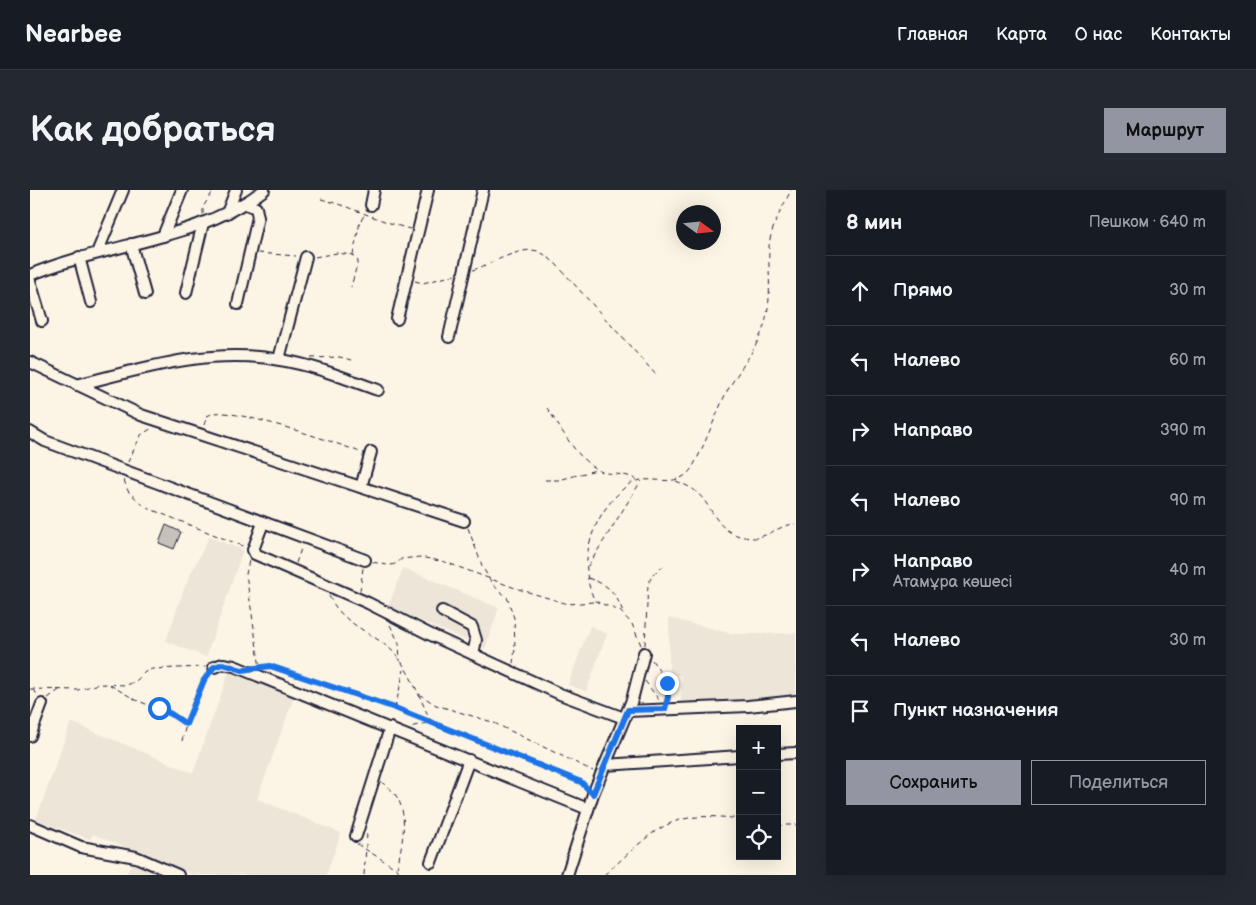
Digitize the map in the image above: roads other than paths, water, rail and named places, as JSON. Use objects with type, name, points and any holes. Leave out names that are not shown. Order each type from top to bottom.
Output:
[{"type":"street","points":[[97,253],[123,190]]},
{"type":"street","points":[[163,236],[182,190]]},
{"type":"street","points":[[227,214],[236,190]]},
{"type":"street","points":[[30,275],[79,258],[163,236],[203,223],[246,204],[264,190]]},
{"type":"street","points":[[368,209],[374,190]]},
{"type":"street","points":[[397,319],[428,190]]},
{"type":"street","points":[[448,337],[483,190]]},
{"type":"street","points":[[238,304],[258,217],[256,208],[246,204]]},
{"type":"street","points":[[186,293],[203,223]]},
{"type":"street","points":[[132,244],[145,294]]},
{"type":"street","points":[[279,359],[306,257]]},
{"type":"street","points":[[79,258],[91,302]]},
{"type":"street","points":[[30,280],[42,321]]},
{"type":"street","points":[[77,385],[178,360],[206,356],[279,359],[378,390]]},
{"type":"street","points":[[30,362],[142,415],[464,521]]},
{"type":"street","points":[[30,432],[45,441],[365,560]]},
{"type":"street","points":[[361,487],[370,454]]},
{"type":"street","points":[[263,523],[253,550],[255,554],[360,599],[512,672],[626,714],[665,709],[748,706],[796,701]]},
{"type":"street","points":[[442,611],[472,627],[476,640],[473,654]]},
{"type":"street","points":[[567,875],[593,794],[626,714],[640,672],[644,653]]},
{"type":"street","points":[[214,667],[223,664],[234,666],[588,808]]},
{"type":"street","points":[[30,736],[42,704]]},
{"type":"street","points":[[356,836],[374,777],[392,730]]},
{"type":"street","points":[[781,754],[796,753]]},
{"type":"street","points":[[603,770],[736,756]]},
{"type":"street","points":[[431,862],[469,760]]},
{"type":"street","points":[[30,825],[81,847],[136,857],[178,875]]}]
